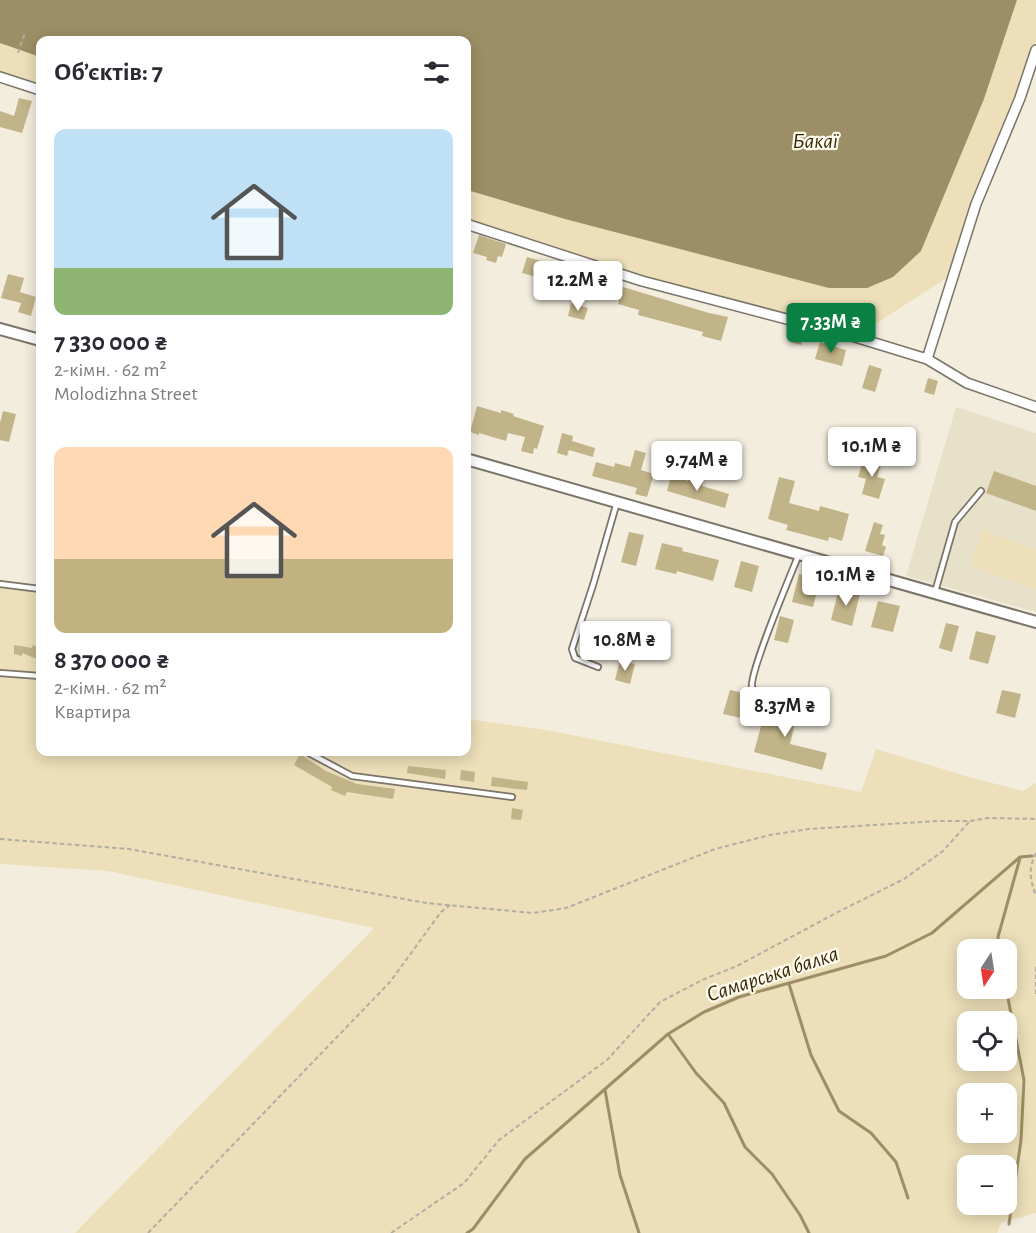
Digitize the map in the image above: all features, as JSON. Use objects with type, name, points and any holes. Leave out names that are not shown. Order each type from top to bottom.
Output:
[{"type":"street","points":[[927,359],[976,204],[1020,98],[1036,50]]},
{"type":"street","points":[[0,77],[36,89]]},
{"type":"street","points":[[471,226],[642,281],[927,359],[967,383],[1036,407]]},
{"type":"street","points":[[0,329],[36,339]]},
{"type":"street","points":[[471,460],[1036,622]]},
{"type":"lane","points":[[934,592],[955,522],[981,491]]},
{"type":"lane","points":[[598,667],[574,658],[572,650],[617,502]]},
{"type":"lane","points":[[770,700],[758,696],[752,686],[752,679],[772,621],[800,554]]},
{"type":"lane","points":[[0,584],[36,588]]},
{"type":"lane","points":[[0,673],[36,676]]},
{"type":"lane","points":[[314,756],[352,776],[512,797]]},
{"type":"path","points":[[18,53],[26,33]]},
{"type":"path","points":[[0,839],[129,849],[426,903],[533,913],[586,902],[715,849],[770,835],[809,829],[937,821],[970,821],[988,818],[1036,819]]},
{"type":"path","points":[[391,1233],[464,1183],[499,1140],[607,1060],[660,1002],[702,980],[737,966],[904,879],[943,850],[970,821]]},
{"type":"path","points":[[1036,853],[1030,869],[1030,881],[1036,896]]},
{"type":"path","points":[[148,1233],[390,982],[441,912],[450,905]]},
{"type":"path","points":[[1036,967],[1036,996]]},
{"type":"shaded area","points":[[1017,0],[1036,0],[1036,50],[956,272],[855,337],[642,281],[471,225],[471,191],[565,219],[921,251],[984,99]]},
{"type":"shaded area","points":[[0,43],[36,56],[36,89],[0,77]]},
{"type":"shaded area","points":[[956,407],[1036,433],[1036,612],[906,576]]},
{"type":"shaded area","points":[[982,530],[1036,549],[1036,589],[970,566]]},
{"type":"shaded area","points":[[0,584],[36,588],[36,756],[471,756],[471,720],[546,730],[861,792],[876,749],[1023,791],[1036,783],[1036,1213],[1001,1223],[997,1233],[75,1233],[374,928],[108,871],[0,864]]},
{"type":"water","name":"Бакаї","points":[[0,0],[1017,0],[984,99],[921,251],[893,277],[867,288],[829,288],[565,219],[471,191],[471,36],[36,36],[36,56],[0,43]]},
{"type":"building","points":[[19,98],[32,101],[22,133],[0,127],[0,111],[14,116]]},
{"type":"building","points":[[479,235],[506,244],[502,257],[498,256],[496,263],[486,260],[487,257],[473,253]]},
{"type":"building","points":[[527,257],[541,261],[537,277],[522,273]]},
{"type":"building","points":[[562,268],[583,274],[577,295],[556,289]]},
{"type":"building","points":[[8,274],[24,278],[20,292],[36,297],[31,316],[18,312],[21,303],[1,298]]},
{"type":"building","points":[[623,287],[728,317],[721,341],[702,336],[703,332],[638,315],[639,310],[618,304]]},
{"type":"building","points":[[571,303],[588,308],[584,320],[568,316]]},
{"type":"building","points":[[793,332],[804,335],[801,345],[790,342]]},
{"type":"building","points":[[820,342],[846,350],[842,366],[815,359]]},
{"type":"building","points":[[869,365],[882,369],[875,392],[862,388]]},
{"type":"building","points":[[928,378],[938,381],[934,395],[924,392]]},
{"type":"building","points":[[477,406],[501,413],[501,410],[544,426],[537,449],[534,448],[533,454],[521,451],[525,437],[508,433],[506,441],[471,432]]},
{"type":"building","points":[[3,411],[16,414],[9,442],[0,440]]},
{"type":"building","points":[[562,433],[573,436],[572,441],[595,448],[593,457],[569,450],[567,456],[557,453]]},
{"type":"building","points":[[635,450],[646,453],[641,470],[654,474],[647,497],[635,494],[637,488],[592,476],[596,462],[614,467],[615,463],[630,467]]},
{"type":"building","points":[[864,457],[882,462],[877,477],[885,479],[879,499],[862,494],[866,479],[858,477]]},
{"type":"building","points":[[994,471],[1036,486],[1036,511],[986,493]]},
{"type":"building","points":[[671,476],[703,482],[702,486],[729,494],[725,508],[667,491]]},
{"type":"building","points":[[779,477],[795,481],[789,503],[819,511],[820,506],[849,514],[842,541],[829,537],[828,541],[786,530],[788,525],[768,519]]},
{"type":"building","points":[[874,522],[883,525],[880,534],[885,535],[882,545],[886,547],[883,556],[865,551]]},
{"type":"building","points":[[629,532],[644,535],[636,566],[621,562]]},
{"type":"building","points":[[662,543],[683,548],[682,551],[719,560],[713,581],[677,571],[676,574],[655,569]]},
{"type":"building","points":[[741,561],[759,566],[752,592],[734,587]]},
{"type":"building","points":[[799,574],[820,580],[813,607],[792,602]]},
{"type":"building","points":[[839,589],[860,594],[852,626],[831,620]]},
{"type":"building","points":[[878,601],[900,606],[893,632],[871,627]]},
{"type":"building","points":[[780,616],[794,620],[788,643],[774,640]]},
{"type":"building","points":[[946,623],[959,626],[952,652],[939,648]]},
{"type":"building","points":[[976,631],[996,636],[988,664],[969,659]]},
{"type":"building","points":[[14,645],[32,648],[33,645],[36,646],[36,659],[22,653],[22,656],[14,654]]},
{"type":"building","points":[[620,660],[635,664],[630,684],[615,680]]},
{"type":"building","points":[[730,690],[748,694],[741,718],[723,714]]},
{"type":"building","points":[[1002,690],[1021,694],[1015,718],[996,713]]},
{"type":"building","points":[[773,703],[798,709],[790,744],[827,753],[822,770],[754,752],[767,704]]},
{"type":"building","points":[[299,756],[303,756],[326,771],[357,784],[395,789],[393,799],[347,792],[345,796],[331,790],[332,787],[294,765]]},
{"type":"building","points":[[408,766],[446,770],[445,779],[407,773]]},
{"type":"building","points":[[461,770],[475,772],[474,782],[460,780]]},
{"type":"building","points":[[492,777],[528,782],[527,790],[491,786]]},
{"type":"building","points":[[512,808],[523,810],[521,820],[511,819]]},
{"type":"waterway","name":"Самарська балка","points":[[467,1233],[473,1229],[525,1159],[668,1034],[704,1012],[739,997],[886,956],[932,933],[1020,857],[1032,856]]},
{"type":"waterway","points":[[998,939],[1020,858]]},
{"type":"waterway","points":[[789,984],[811,1055],[839,1111],[871,1133],[896,1162],[908,1198]]},
{"type":"waterway","points":[[1008,999],[1024,1080],[1021,1140],[1009,1224]]},
{"type":"waterway","points":[[668,1034],[696,1073],[724,1103],[745,1147],[772,1174],[800,1215],[809,1233]]},
{"type":"waterway","points":[[605,1090],[620,1175],[639,1233]]}]
